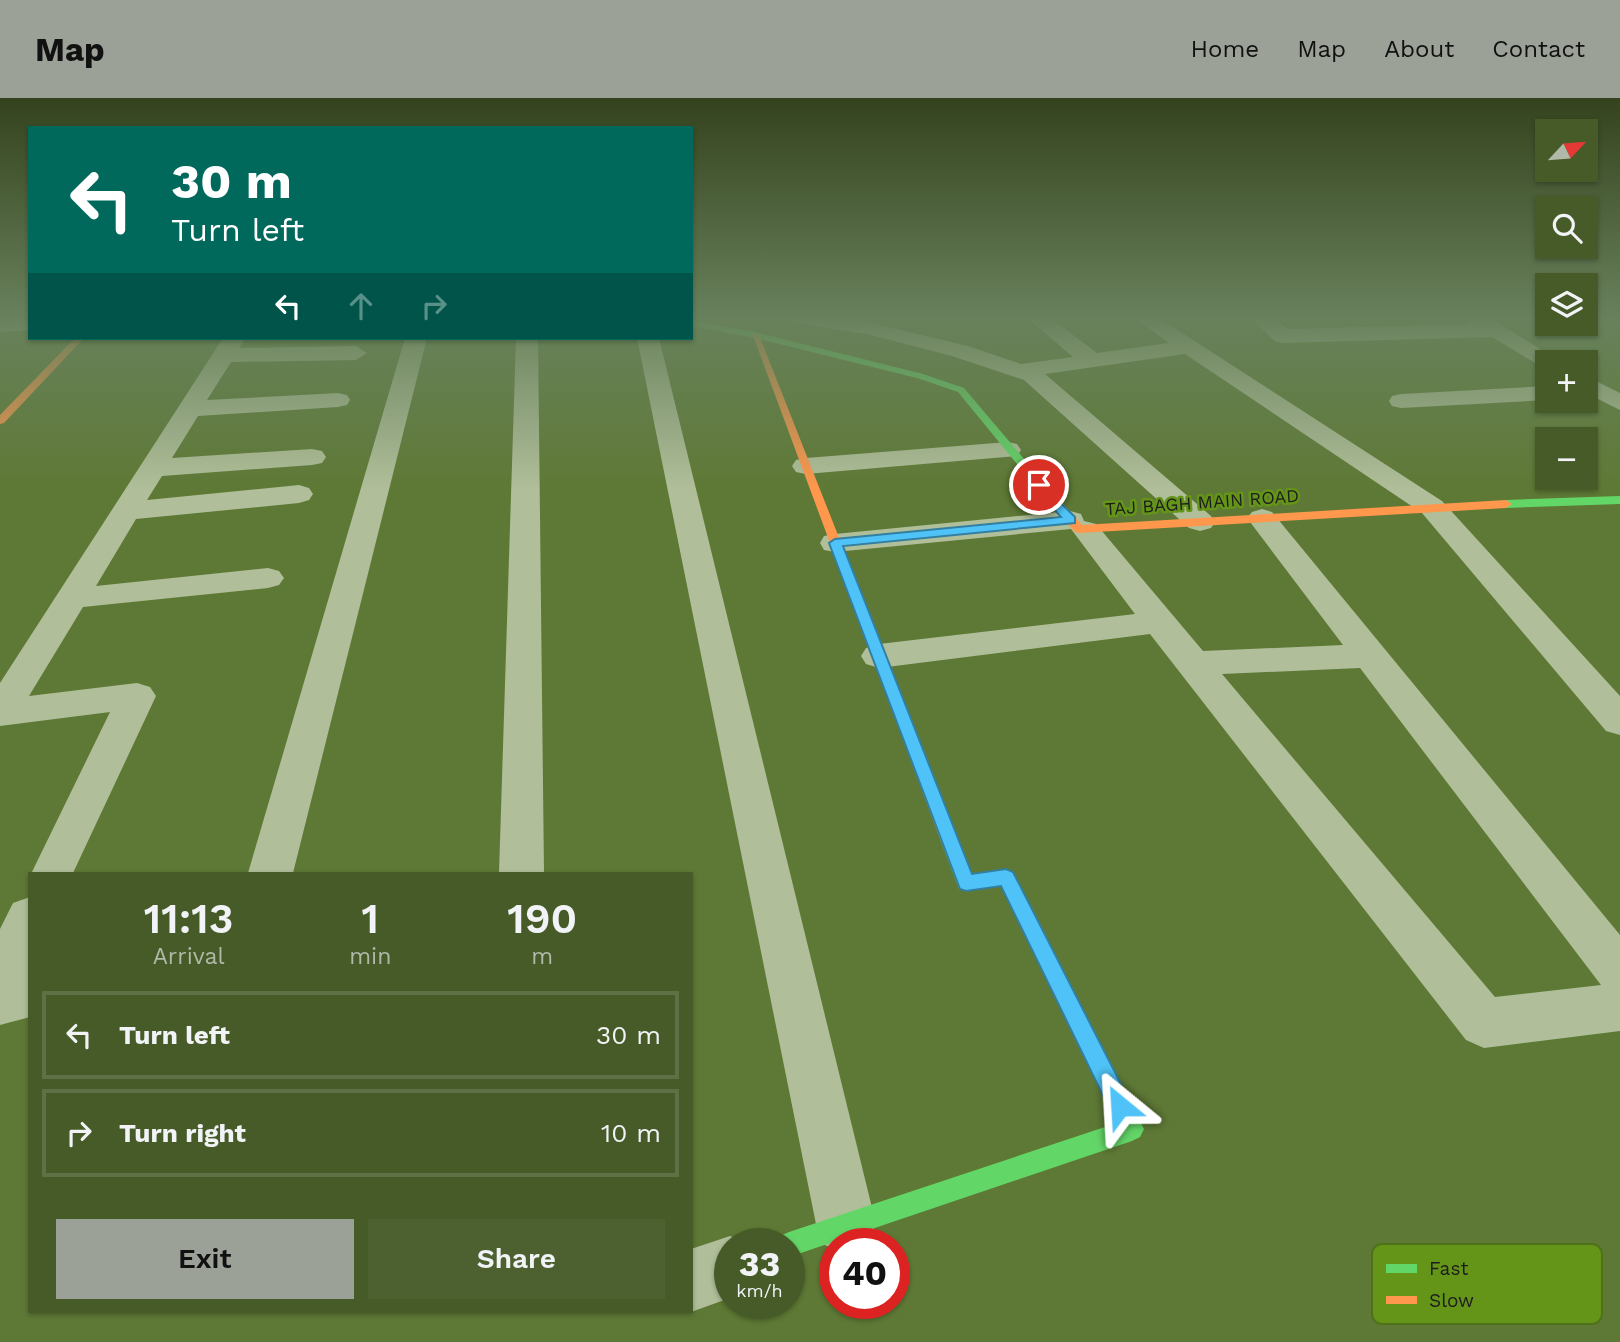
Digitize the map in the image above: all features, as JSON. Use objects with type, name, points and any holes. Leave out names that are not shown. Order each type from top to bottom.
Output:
[{"type":"street","points":[[0,421],[45,374]]},
{"type":"street","points":[[1,713],[212,374]]},
{"type":"street","points":[[271,872],[406,374]]},
{"type":"street","points":[[522,872],[527,374]]},
{"type":"street","points":[[656,374],[846,1224]]},
{"type":"street","points":[[770,374],[966,883],[1006,877],[1132,1129],[805,1239]]},
{"type":"street","points":[[901,374],[961,390],[1008,450],[1078,525],[1194,663],[1484,1023],[1620,1007]]},
{"type":"street","points":[[1029,374],[1199,522]]},
{"type":"street","points":[[1232,374],[1433,507],[1620,722]]},
{"type":"street","points":[[1598,392],[1620,403]]},
{"type":"street","points":[[1401,401],[1535,394]]},
{"type":"street","points":[[190,409],[338,400]]},
{"type":"street","points":[[806,466],[1008,450]]},
{"type":"street","points":[[154,468],[312,457]]},
{"type":"street","points":[[127,511],[299,494]]},
{"type":"street","name":"TAJ BAGH MAIN ROAD","points":[[1078,525],[1199,522],[1433,507],[1620,500]]},
{"type":"street","points":[[1262,518],[1620,972]]},
{"type":"street","points":[[835,543],[1078,525]]},
{"type":"street","points":[[73,598],[268,578]]},
{"type":"street","points":[[879,656],[1160,622]]},
{"type":"street","points":[[1194,663],[1371,656]]},
{"type":"street","points":[[1,713],[137,696],[51,872]]},
{"type":"street","points":[[0,979],[28,922]]},
{"type":"street","points":[[0,1001],[28,994]]},
{"type":"street","points":[[693,1280],[714,1273]]},
{"type":"traffic: fast","points":[[912,374],[961,390],[1052,499]]},
{"type":"traffic: fast","points":[[1506,504],[1620,500]]},
{"type":"traffic: fast","points":[[805,1240],[1132,1129],[1006,877],[966,883],[949,839]]},
{"type":"traffic: slow","points":[[0,421],[45,374]]},
{"type":"traffic: slow","points":[[770,374],[949,839]]},
{"type":"traffic: slow","points":[[1052,499],[1079,529],[1506,504]]},
{"type":"route","points":[[1039,485],[1070,520],[835,543],[966,883],[1006,877],[1120,1106]]}]
